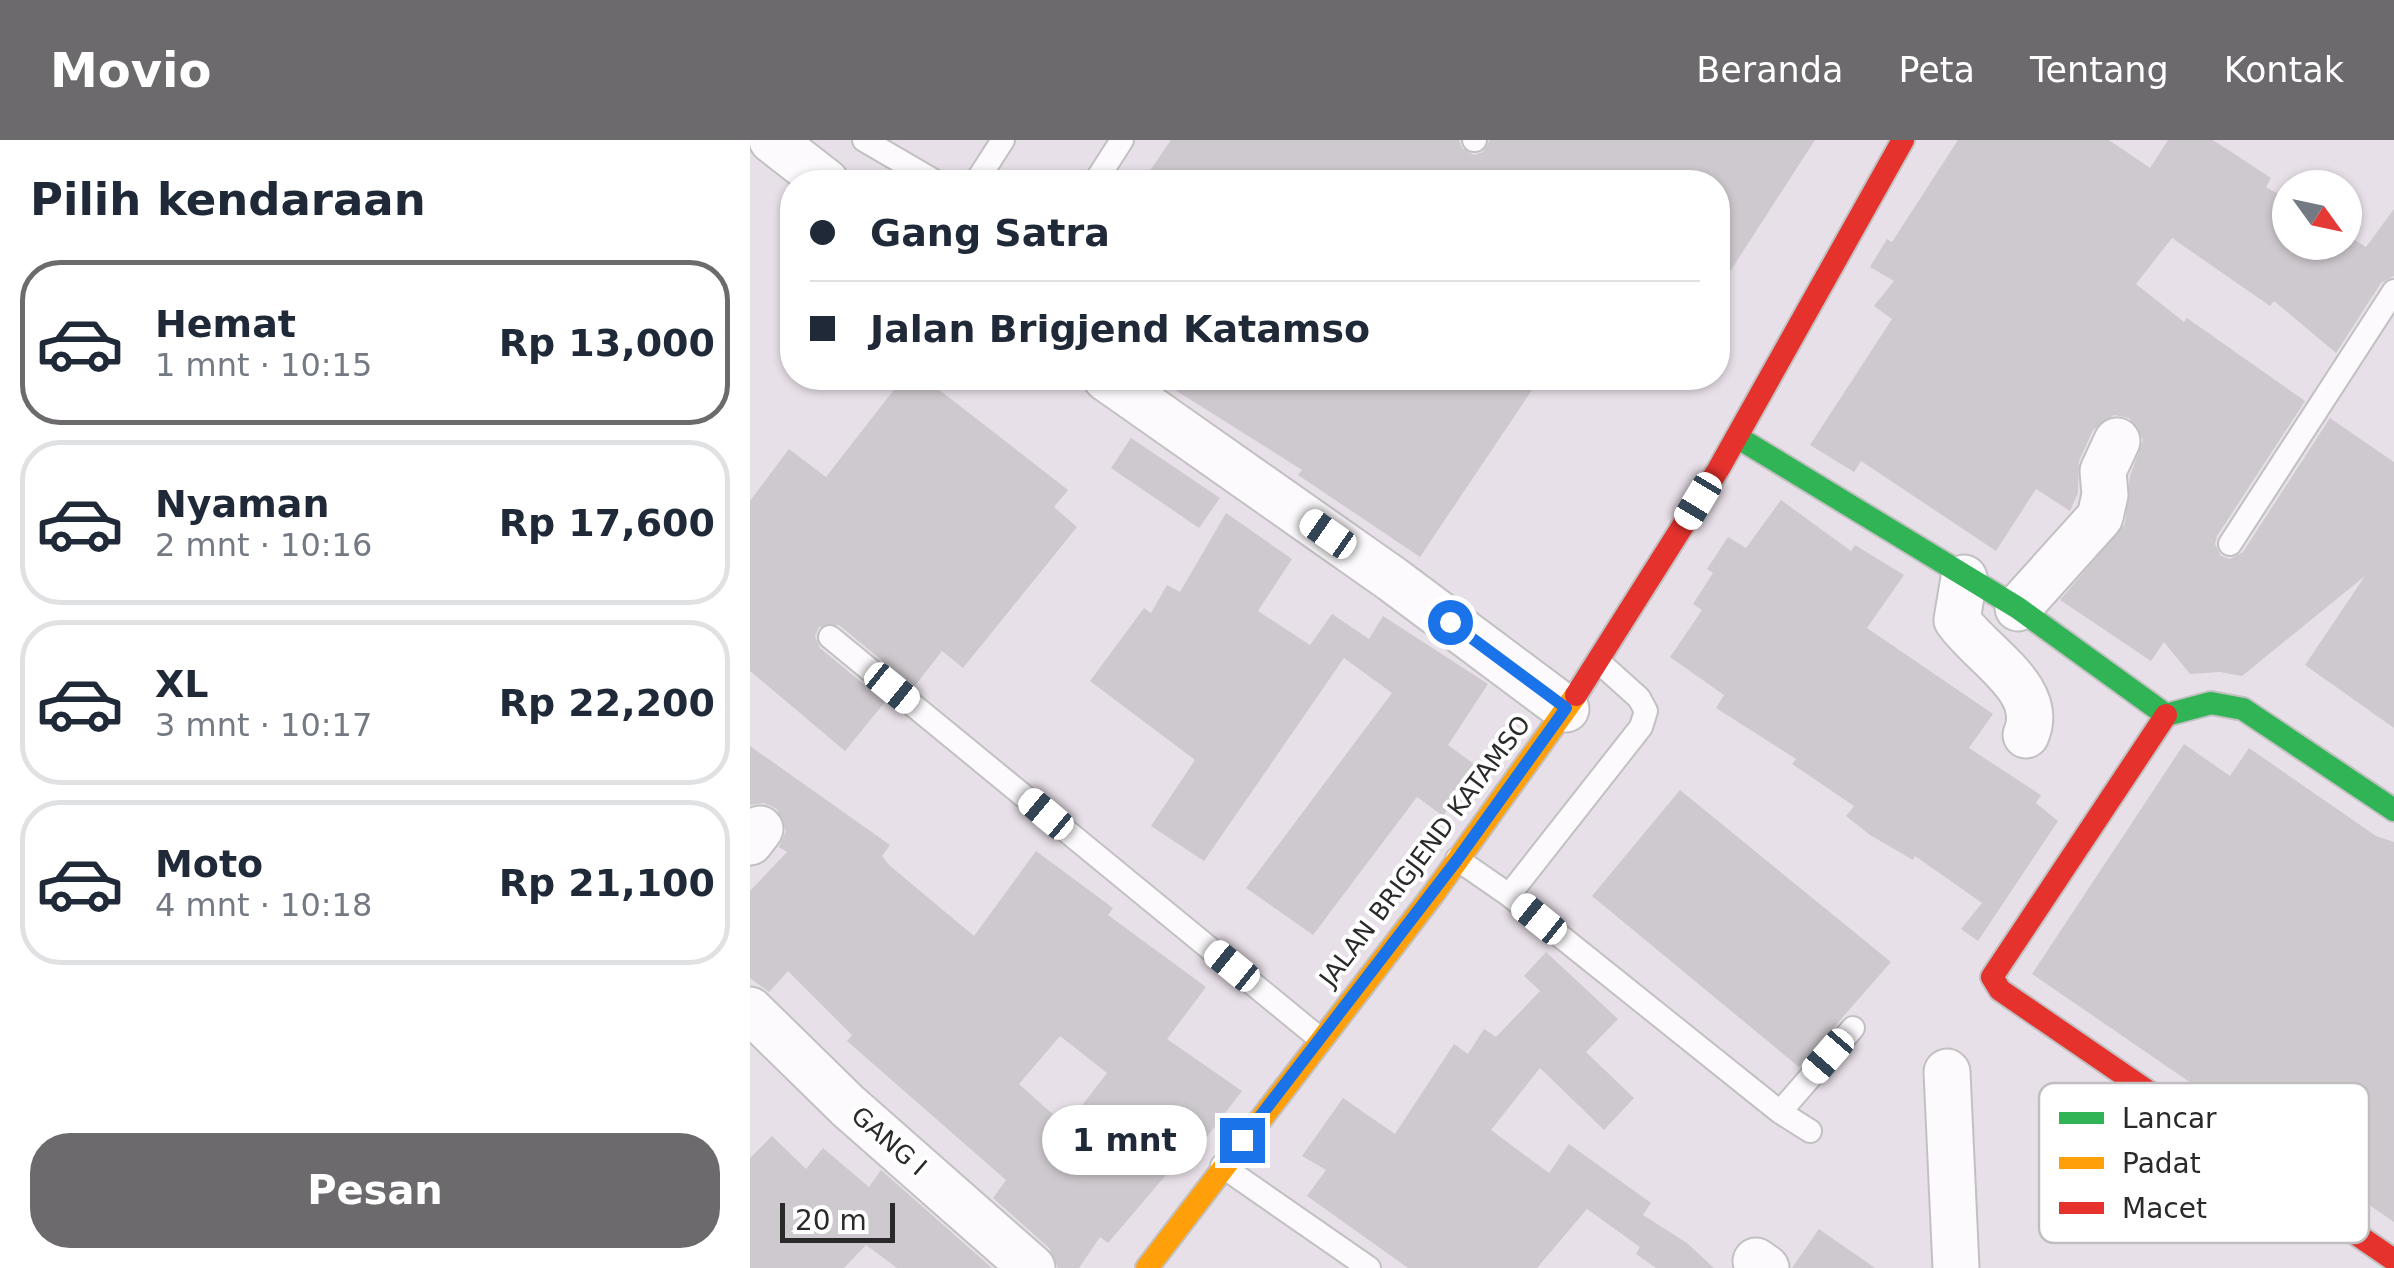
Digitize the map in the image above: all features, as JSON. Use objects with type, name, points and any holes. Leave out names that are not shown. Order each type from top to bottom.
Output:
[{"type":"street","points":[[772,140],[811,170]]},
{"type":"street","name":"JALAN BRIGJEND KATAMSO","points":[[1146,1268],[1457,860],[1599,662],[1737,436],[1903,140]]},
{"type":"street","points":[[1123,390],[1392,579],[1566,708]]},
{"type":"street","points":[[1737,436],[2018,608],[2166,715]]},
{"type":"street","points":[[2018,608],[2100,517],[2105,495],[2102,471],[2116,441]]},
{"type":"street","points":[[1964,578],[1957,620],[2027,697],[2032,720],[2026,735]]},
{"type":"street","points":[[2136,1083],[2000,990],[1992,977],[2166,715],[2198,704],[2228,704],[2394,810]]},
{"type":"street","name":"GANG I","points":[[750,1010],[848,1106],[1032,1268]]},
{"type":"street","points":[[1948,1072],[1956,1268]]},
{"type":"street","points":[[2369,1243],[2394,1260]]},
{"type":"lane","points":[[864,140],[915,170]]},
{"type":"lane","points":[[983,170],[1002,140]]},
{"type":"lane","points":[[1103,170],[1122,140]]},
{"type":"lane","points":[[2230,544],[2394,291]]},
{"type":"lane","points":[[830,637],[1319,1038]]},
{"type":"lane","points":[[1509,894],[1641,727],[1646,710],[1639,698],[1599,662]]},
{"type":"lane","points":[[1457,860],[1509,894],[1780,1112],[1810,1131]]},
{"type":"lane","points":[[1780,1112],[1853,1028]]},
{"type":"lane","points":[[1222,1166],[1370,1268]]},
{"type":"building","points":[[1171,140],[1459,140],[1462,148],[1474,155],[1483,152],[1490,140],[1815,140],[1730,271],[1730,170],[1150,170]]},
{"type":"building","points":[[1958,140],[2109,140],[2150,168],[2168,140],[2213,140],[2271,178],[2266,187],[2272,190],[2272,260],[2362,260],[2362,245],[2366,247],[2394,209],[2394,276],[2381,283],[2336,353],[2274,301],[2270,306],[2172,238],[2136,284],[2184,322],[2187,318],[2305,401],[2217,536],[2215,544],[2221,556],[2230,559],[2243,552],[2330,418],[2394,462],[2394,728],[2305,665],[2365,576],[2242,676],[2220,672],[2190,674],[2164,642],[2151,661],[2060,600],[2125,524],[2130,476],[2143,440],[2129,418],[2114,415],[2093,430],[2079,461],[2078,493],[2070,511],[2036,489],[1996,551],[1861,461],[1854,472],[1810,445],[1892,319],[1874,306],[1894,281],[1870,267],[1887,239],[1892,242]]},
{"type":"building","points":[[894,390],[939,390],[1068,490],[1054,507],[1077,527],[963,668],[942,651],[914,687],[839,625],[819,627],[815,636],[820,648],[885,702],[845,751],[750,671],[750,501],[789,449],[826,477]]},
{"type":"building","points":[[1175,390],[1532,390],[1420,557],[1298,475],[1302,470]]},
{"type":"building","points":[[1131,438],[1220,498],[1199,528],[1111,468]]},
{"type":"building","points":[[1781,500],[1851,551],[1855,545],[1904,575],[1867,628],[1993,714],[1969,748],[2041,795],[2036,803],[2058,821],[1978,941],[1961,929],[1982,903],[1915,856],[1913,860],[1870,835],[1846,816],[1854,806],[1792,764],[1796,759],[1716,708],[1724,695],[1670,657],[1702,610],[1693,604],[1713,573],[1707,569],[1728,537],[1746,548]]},
{"type":"building","points":[[1226,513],[1292,559],[1258,611],[1310,645],[1332,614],[1369,639],[1383,616],[1488,684],[1448,745],[1478,767],[1443,816],[1417,797],[1313,935],[1246,888],[1392,693],[1344,658],[1204,861],[1151,826],[1195,760],[1090,681],[1144,608],[1151,613],[1167,585],[1180,592]]},
{"type":"building","points":[[2184,744],[2230,776],[2249,748],[2376,836],[2394,842],[2394,1222],[2369,1205],[2369,1083],[2191,1083],[2032,974]]},
{"type":"building","points":[[750,746],[890,845],[882,856],[889,865],[974,936],[1036,851],[1113,908],[1108,915],[1206,987],[1167,1039],[1242,1091],[1206,1138],[1196,1131],[1172,1168],[1108,1243],[1100,1237],[1079,1268],[1058,1268],[1049,1248],[993,1198],[1006,1180],[847,1041],[852,1035],[788,971],[769,992],[750,978],[750,891],[787,852],[779,847],[786,831],[777,809],[764,803],[750,805]],"holes":[[[1060,1036],[1107,1073],[1066,1126],[1019,1084]]]},
{"type":"building","points":[[1680,790],[1891,962],[1799,1067],[1592,896]]},
{"type":"building","points":[[1546,952],[1618,1019],[1586,1052],[1634,1098],[1604,1130],[1540,1068],[1491,1130],[1549,1173],[1569,1144],[1651,1203],[1643,1215],[1687,1243],[1714,1268],[1656,1268],[1636,1254],[1640,1247],[1587,1209],[1537,1268],[1408,1268],[1307,1196],[1326,1170],[1302,1156],[1343,1098],[1395,1134],[1454,1044],[1468,1054],[1484,1029],[1496,1037],[1540,991],[1524,976]]},
{"type":"building","points":[[772,1136],[806,1169],[823,1148],[869,1187],[881,1170],[992,1268],[897,1268],[866,1245],[844,1268],[750,1268],[750,1158]]},
{"type":"building","points":[[1819,1229],[1875,1268],[1792,1268]]},
{"type":"traffic: fast","points":[[1737,437],[2018,608],[2166,715],[2211,703],[2243,709],[2394,810]]},
{"type":"traffic: slow","points":[[1147,1268],[1434,893],[1576,695]]},
{"type":"traffic: jam","points":[[1576,695],[1718,470],[1903,140]]},
{"type":"traffic: jam","points":[[2136,1083],[2000,990],[1992,977],[2166,715]]},
{"type":"traffic: jam","points":[[2369,1243],[2394,1260]]},
{"type":"route","points":[[1242,1140],[1457,860],[1566,708],[1450,622]]}]
